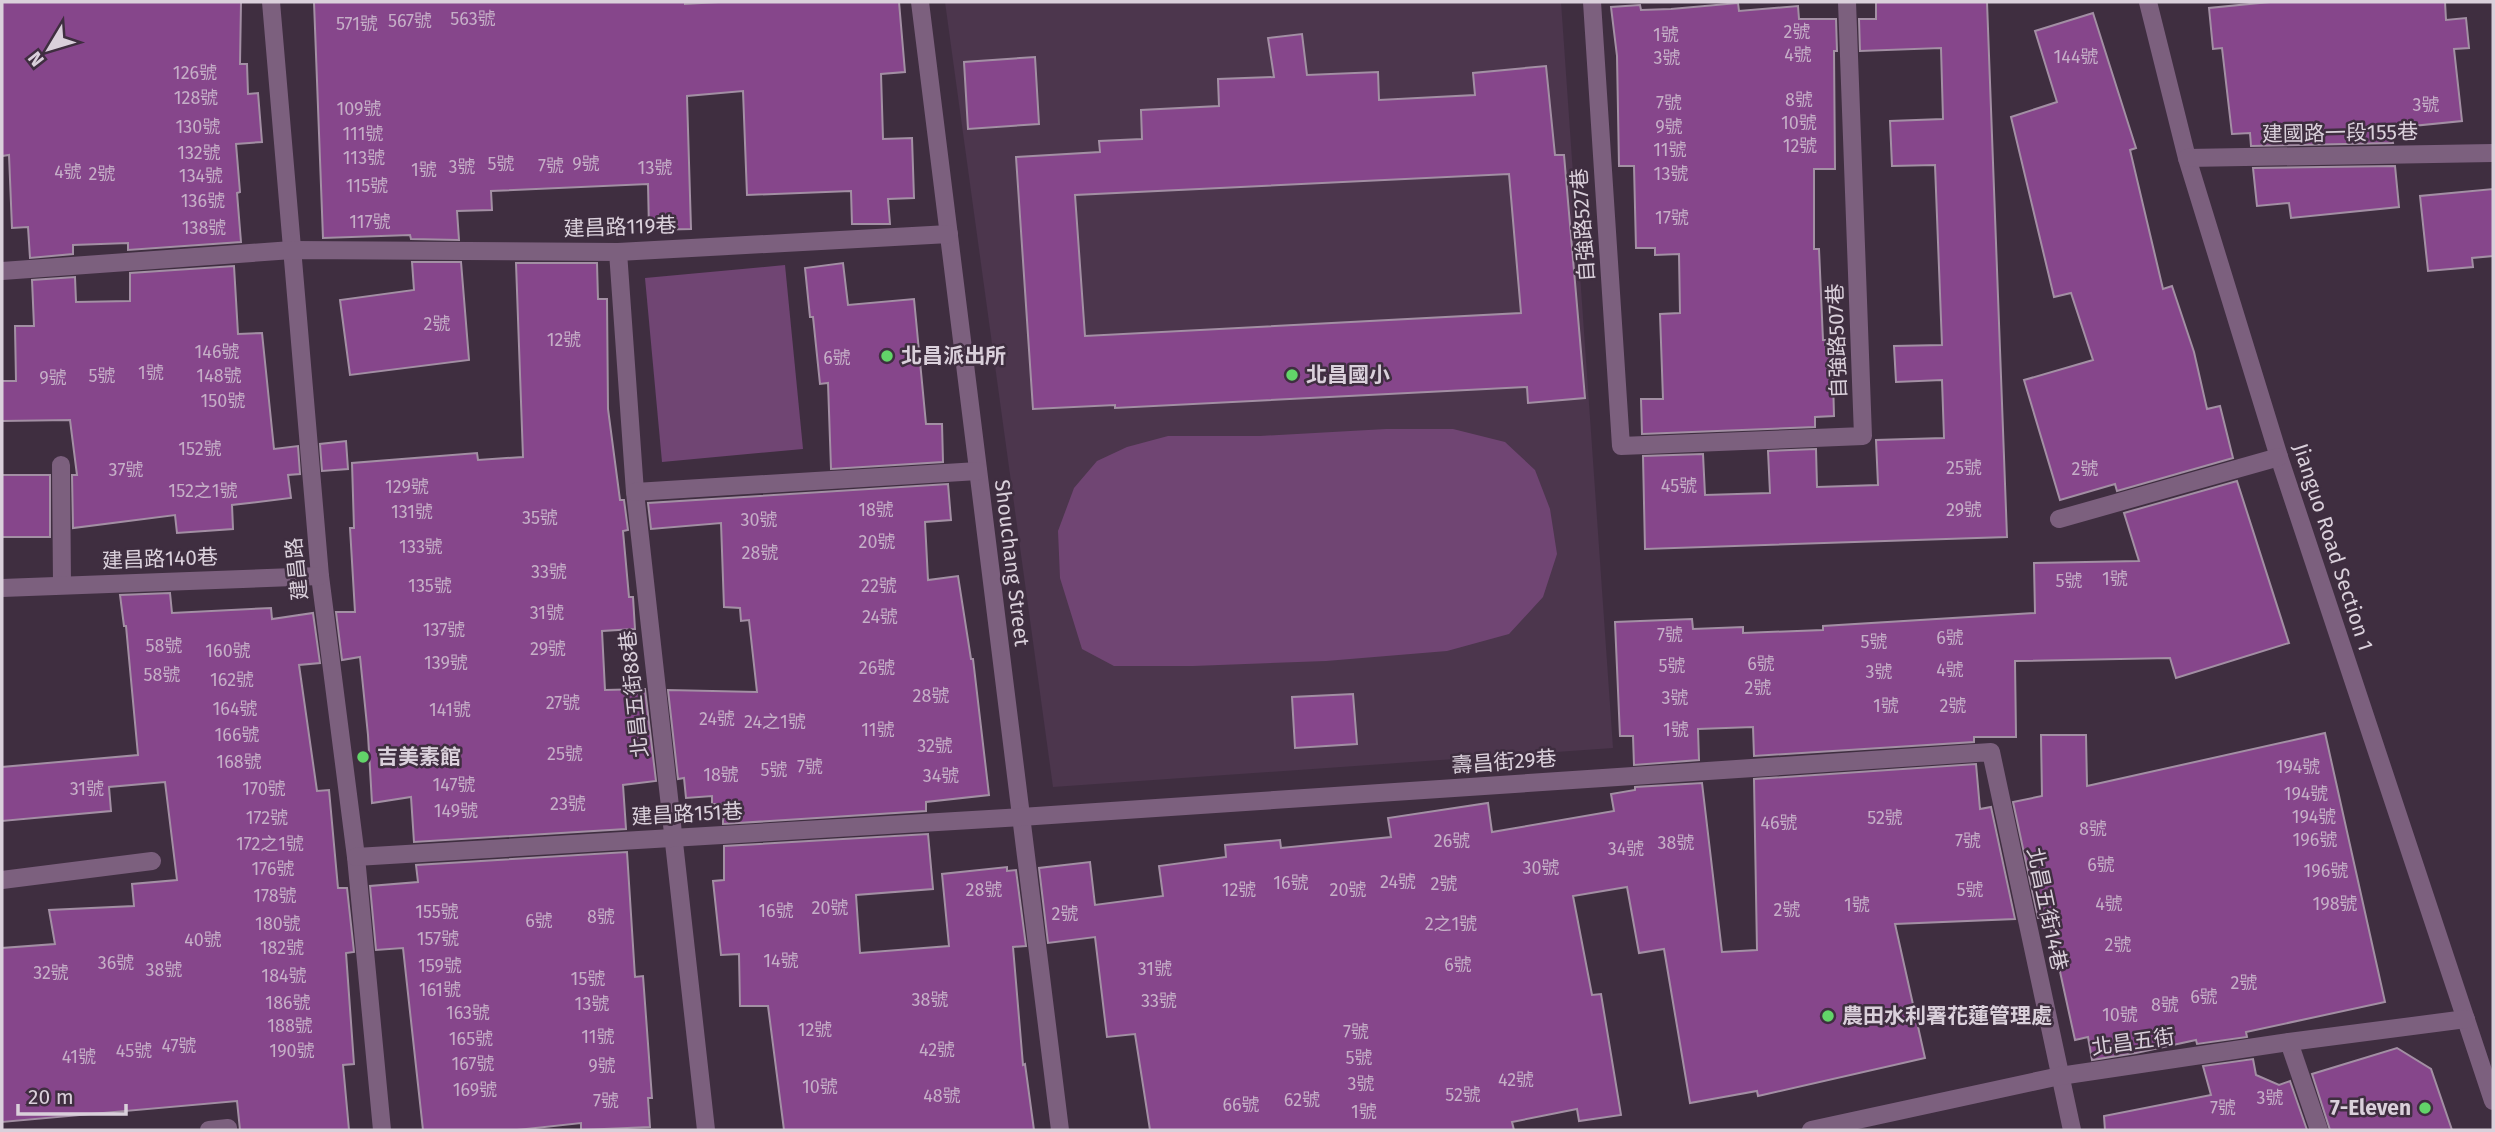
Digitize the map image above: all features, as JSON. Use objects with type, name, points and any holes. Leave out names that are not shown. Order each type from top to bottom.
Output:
[{"type":"street","name":"建昌路","points":[[271,2],[320,576],[356,857],[382,1130]]},
{"type":"street","name":"Shouchang Street","points":[[920,2],[1060,1130]]},
{"type":"street","name":"自強路527巷","points":[[1592,2],[1620,446]]},
{"type":"street","name":"自強路507巷","points":[[1620,446],[1863,436],[1847,2]]},
{"type":"street","name":"Jianguo Road Section 1","points":[[2148,2],[2187,158],[2279,457],[2493,1101]]},
{"type":"street","name":"建國路一段155巷","points":[[2187,158],[2493,153]]},
{"type":"street","name":"建昌路119巷","points":[[292,250],[618,252],[949,234]]},
{"type":"street","points":[[2,271],[292,250]]},
{"type":"street","name":"北昌五街88巷","points":[[618,252],[635,492],[706,1130]]},
{"type":"street","points":[[2059,519],[2279,457]]},
{"type":"street","points":[[61,465],[62,585]]},
{"type":"street","points":[[635,492],[978,471]]},
{"type":"street","name":"建昌路140巷","points":[[2,588],[320,576]]},
{"type":"street","name":"壽昌街29巷","points":[[1021,817],[1991,752]]},
{"type":"street","name":"北昌五街14巷","points":[[1991,752],[2072,1130]]},
{"type":"street","name":"建昌路151巷","points":[[356,857],[1021,817]]},
{"type":"street","points":[[2,880],[152,862]]},
{"type":"street","name":"北昌五街","points":[[1811,1130],[2060,1076],[2466,1019]]},
{"type":"street","points":[[2289,1042],[2319,1130]]},
{"type":"street","points":[[209,1130],[228,1128]]},
{"type":"shaded area","name":"北昌國小","points":[[945,2],[1561,2],[1613,748],[1053,787]]},
{"type":"shaded area","points":[[785,265],[803,449],[662,462],[645,278]]},
{"type":"shaded area","points":[[1386,429],[1453,429],[1505,442],[1535,470],[1550,509],[1557,554],[1543,597],[1509,634],[1447,651],[1326,661],[1193,666],[1114,666],[1082,649],[1060,578],[1058,531],[1074,488],[1097,461],[1127,447],[1168,436],[1260,436]]},
{"type":"building","points":[[2,2],[241,2],[240,64],[247,64],[248,94],[258,93],[262,142],[236,144],[241,242],[128,250],[128,243],[73,245],[73,254],[30,258],[28,227],[12,228],[9,155],[2,156]]},
{"type":"building","points":[[314,2],[899,2],[905,72],[881,74],[883,139],[912,138],[914,198],[888,199],[890,224],[852,224],[851,191],[747,195],[743,91],[687,96],[691,229],[649,230],[648,184],[491,191],[492,210],[457,211],[459,240],[411,239],[410,235],[323,238]]},
{"type":"building","points":[[1876,2],[1987,2],[2007,537],[1645,549],[1643,456],[1703,454],[1705,495],[1770,493],[1768,451],[1816,449],[1817,487],[1878,485],[1876,440],[1944,438],[1942,380],[1896,382],[1894,346],[1942,345],[1935,165],[1892,166],[1890,121],[1943,119],[1941,48],[1860,51],[1859,19],[1876,19]]},
{"type":"building","points":[[2270,2],[2445,2],[2446,20],[2466,18],[2469,48],[2454,49],[2462,121],[2413,126],[2414,135],[2392,137],[2393,143],[2251,146],[2250,133],[2232,134],[2222,48],[2213,49],[2209,8]]},
{"type":"building","points":[[1738,3],[1739,11],[1798,6],[1799,19],[1836,19],[1835,169],[1814,169],[1814,249],[1819,249],[1823,340],[1832,340],[1834,416],[1815,417],[1815,427],[1642,434],[1641,399],[1663,399],[1660,314],[1680,313],[1679,254],[1655,255],[1655,248],[1636,248],[1634,166],[1619,166],[1617,56],[1611,7],[1640,5],[1641,10]]},
{"type":"building","points":[[2093,13],[2136,148],[2130,150],[2163,289],[2172,286],[2194,352],[2207,409],[2220,406],[2233,458],[2117,491],[2115,484],[2060,500],[2024,380],[2093,360],[2071,293],[2054,297],[2011,117],[2057,102],[2035,31]]},
{"type":"building","points":[[1302,34],[1307,75],[1378,72],[1379,100],[1475,95],[1473,73],[1546,66],[1555,155],[1564,155],[1585,398],[1528,403],[1527,387],[1115,408],[1115,405],[1033,409],[1016,157],[1100,152],[1099,141],[1142,139],[1141,110],[1219,106],[1218,79],[1274,77],[1268,38]],"holes":[[[1509,174],[1521,313],[1085,336],[1075,195]]]},
{"type":"building","points":[[1035,57],[1039,124],[968,129],[964,62]]},
{"type":"building","points":[[2395,166],[2399,207],[2291,218],[2289,203],[2257,206],[2253,168]]},
{"type":"building","points":[[2493,189],[2493,256],[2472,258],[2473,267],[2428,271],[2420,196]]},
{"type":"building","points":[[412,262],[461,262],[469,360],[350,375],[340,300],[414,290]]},
{"type":"building","points":[[516,263],[597,263],[598,299],[607,299],[608,409],[620,500],[624,500],[628,530],[623,531],[635,629],[602,631],[605,690],[645,689],[656,781],[623,785],[626,829],[414,842],[411,797],[372,803],[360,657],[342,660],[336,612],[355,612],[350,528],[354,528],[352,463],[477,453],[478,460],[523,457]]},
{"type":"building","points":[[843,263],[848,305],[914,299],[926,424],[942,424],[943,462],[831,469],[828,383],[820,384],[805,268]]},
{"type":"building","points":[[234,266],[238,334],[262,333],[274,449],[298,446],[300,474],[288,475],[291,498],[232,505],[233,529],[177,533],[175,515],[73,528],[72,475],[77,475],[70,420],[2,421],[2,381],[16,381],[15,326],[34,326],[32,280],[75,277],[76,302],[130,301],[130,273]]},
{"type":"building","points":[[346,441],[348,469],[322,471],[320,444]]},
{"type":"building","points":[[2,475],[50,475],[50,537],[2,537]]},
{"type":"building","points":[[2237,481],[2289,643],[2176,678],[2170,658],[2015,661],[2016,737],[1974,737],[1974,742],[1754,756],[1753,727],[1698,729],[1699,760],[1634,765],[1633,736],[1620,736],[1615,622],[1692,619],[1693,629],[1743,627],[1743,633],[1823,630],[1823,626],[2035,613],[2034,563],[2139,561],[2124,513]]},
{"type":"building","points":[[948,484],[951,520],[925,522],[928,580],[958,576],[973,659],[989,795],[926,802],[926,811],[723,824],[723,804],[712,804],[712,796],[686,798],[684,778],[678,779],[668,690],[757,692],[749,620],[741,621],[740,608],[724,607],[721,523],[651,529],[648,503]]},
{"type":"building","points":[[170,593],[172,613],[271,608],[272,619],[313,613],[320,663],[299,665],[317,791],[329,790],[338,888],[347,888],[354,952],[346,953],[354,1064],[343,1065],[349,1130],[240,1130],[237,1101],[2,1122],[2,948],[55,944],[49,910],[134,906],[132,884],[177,880],[165,782],[109,787],[111,811],[2,821],[2,767],[138,755],[126,626],[120,595]]},
{"type":"building","points":[[1353,694],[1357,744],[1295,748],[1292,697]]},
{"type":"building","points":[[2325,733],[2385,1002],[2246,1032],[2247,1037],[2197,1044],[2196,1040],[2092,1060],[2088,1037],[2075,1040],[2048,917],[2038,918],[2013,802],[2042,796],[2041,735],[2086,735],[2087,786]]},
{"type":"building","points":[[1976,764],[1980,809],[1991,807],[2015,919],[1895,924],[1925,1058],[1758,1096],[1757,1091],[1690,1103],[1664,949],[1639,953],[1627,887],[1573,896],[1592,995],[1601,994],[1621,1115],[1579,1121],[1577,1109],[1512,1122],[1514,1130],[1150,1130],[1135,1034],[1107,1037],[1095,937],[1048,943],[1039,868],[1090,862],[1095,905],[1163,896],[1159,866],[1226,857],[1225,845],[1280,840],[1281,848],[1391,837],[1388,818],[1488,803],[1492,832],[1614,811],[1611,794],[1635,790],[1635,787],[1702,783],[1722,952],[1757,950],[1754,779]]},
{"type":"building","points":[[928,834],[933,889],[856,895],[860,953],[949,946],[942,874],[1007,867],[1007,871],[1016,870],[1026,946],[1013,947],[1023,1065],[1025,1064],[1034,1130],[784,1130],[768,1006],[740,1006],[739,954],[721,955],[713,881],[724,880],[724,846]]},
{"type":"building","points":[[627,852],[635,977],[643,976],[652,1098],[648,1098],[650,1127],[581,1130],[581,1123],[517,1130],[423,1130],[403,948],[376,950],[370,886],[418,882],[416,865]]},
{"type":"building","points":[[2397,1048],[2431,1069],[2452,1130],[2330,1130],[2312,1074]]},
{"type":"building","points":[[2253,1059],[2256,1075],[2279,1085],[2290,1081],[2307,1130],[2105,1130],[2104,1116],[2211,1095],[2203,1066]]},
{"type":"place","name":"北昌派出所","points":[[887,356]]},
{"type":"place","name":"北昌國小","points":[[1292,375]]},
{"type":"place","name":"吉美素館","points":[[363,757]]},
{"type":"place","name":"農田水利署花蓮管理處","points":[[1828,1016]]},
{"type":"place","name":"7-Eleven","points":[[2425,1108]]}]
